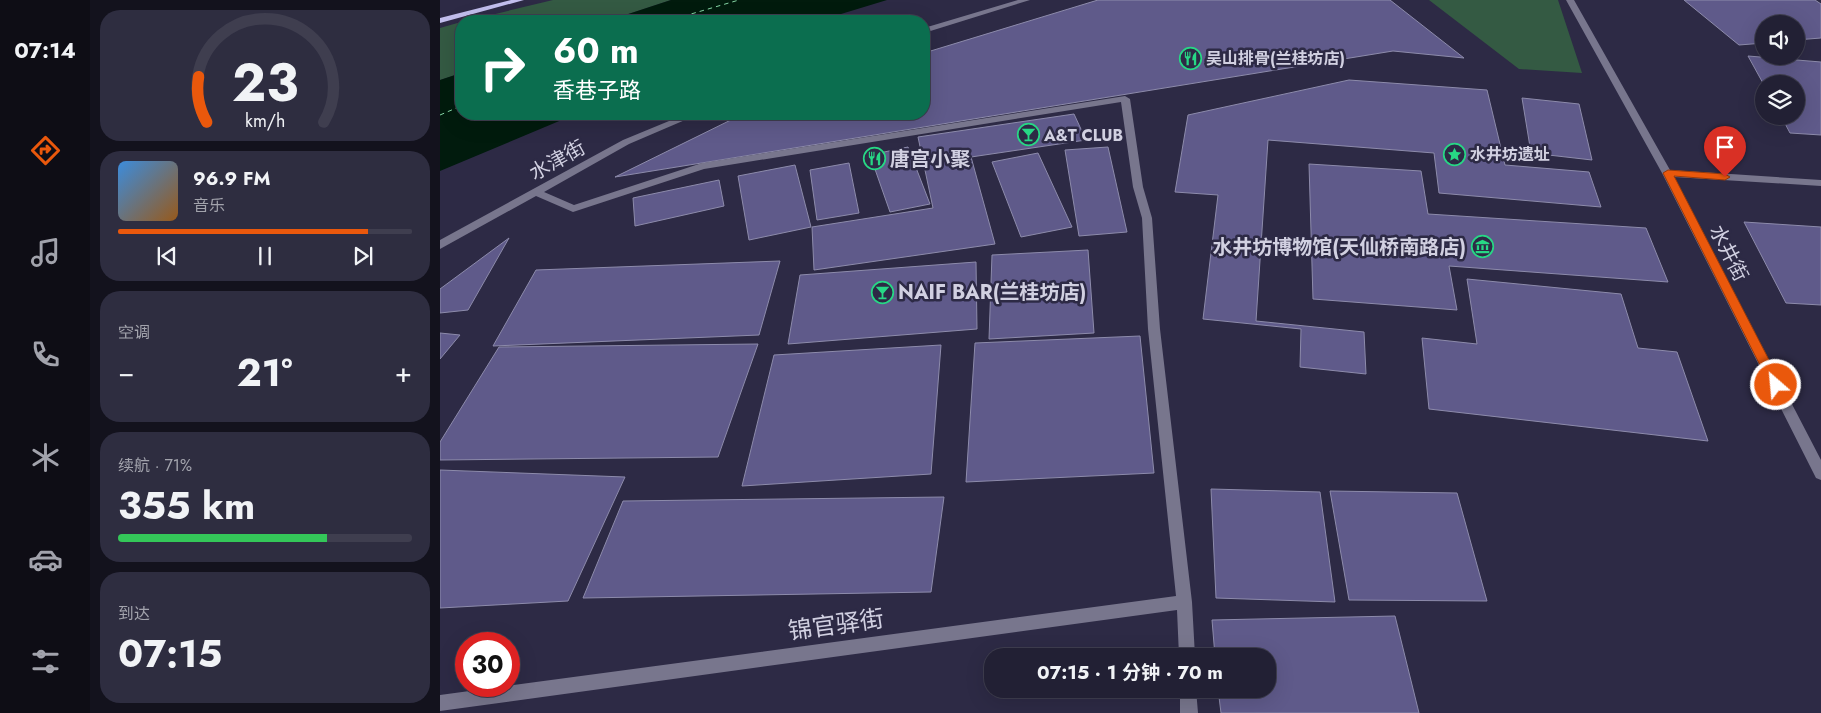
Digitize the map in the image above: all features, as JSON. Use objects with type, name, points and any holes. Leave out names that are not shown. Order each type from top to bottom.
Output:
[{"type":"main road","points":[[463,15],[520,0]]},
{"type":"main road","points":[[440,21],[455,17]]},
{"type":"street","points":[[930,29],[1026,0]]},
{"type":"street","name":"水井街","points":[[1570,0],[1668,173],[1821,474]]},
{"type":"street","points":[[536,192],[573,209],[702,166],[1125,99],[1138,187],[1147,218],[1154,329],[1184,602],[1187,648]]},
{"type":"street","name":"水津街","points":[[440,245],[626,142],[679,120]]},
{"type":"street","points":[[1668,173],[1821,183]]},
{"type":"street","name":"锦官驿街","points":[[440,703],[1184,602]]},
{"type":"street","points":[[1188,698],[1189,713]]},
{"type":"shaded area","points":[[553,0],[671,0],[625,15],[491,15]]},
{"type":"shaded area","points":[[671,0],[887,0],[838,15],[625,15]]},
{"type":"shaded area","points":[[1429,0],[1558,0],[1582,73],[1519,69]]},
{"type":"shaded area","points":[[455,24],[455,75],[440,80],[440,28]]},
{"type":"shaded area","points":[[455,75],[455,120],[562,120],[440,171],[440,80]]},
{"type":"building","points":[[1098,0],[1390,0],[1464,58],[1393,51],[615,177],[731,120],[930,120],[930,51]]},
{"type":"building","points":[[1684,0],[1815,0],[1821,4],[1821,38],[1805,39],[1805,15],[1755,15],[1755,44],[1739,45]]},
{"type":"building","points":[[1748,56],[1755,57],[1755,65],[1805,65],[1805,61],[1821,62],[1821,135],[1790,133],[1786,125],[1805,125],[1805,75],[1758,75]]},
{"type":"building","points":[[1349,80],[1487,90],[1505,165],[1589,172],[1601,207],[1439,193],[1434,153],[1268,140],[1256,321],[1364,332],[1366,374],[1300,367],[1301,329],[1203,319],[1218,195],[1175,192],[1188,115]]},
{"type":"building","points":[[1522,98],[1579,104],[1592,160],[1531,153]]},
{"type":"building","points":[[1074,114],[1086,140],[971,157],[995,244],[814,270],[812,227],[933,208],[918,137]]},
{"type":"building","points":[[908,147],[930,204],[890,212],[870,155]]},
{"type":"building","points":[[1108,147],[1127,232],[1079,236],[1065,150]]},
{"type":"building","points":[[1038,153],[1072,227],[1021,237],[992,162]]},
{"type":"building","points":[[849,163],[859,213],[817,220],[810,170]]},
{"type":"building","name":"水井坊博物馆(天仙桥南路店)","points":[[1309,164],[1421,171],[1428,214],[1646,228],[1668,282],[1449,266],[1457,310],[1313,299]]},
{"type":"building","points":[[795,165],[811,227],[749,240],[738,176]]},
{"type":"building","points":[[719,180],[724,206],[635,226],[633,198]]},
{"type":"building","points":[[1744,222],[1821,227],[1821,305],[1786,303]]},
{"type":"building","points":[[509,238],[468,310],[440,313],[440,289]]},
{"type":"building","points":[[1088,250],[1094,333],[989,339],[992,255]]},
{"type":"building","points":[[780,261],[759,335],[493,346],[536,270]]},
{"type":"building","points":[[976,262],[977,329],[788,344],[800,275]]},
{"type":"building","points":[[1467,279],[1621,294],[1638,348],[1677,352],[1708,441],[1429,409],[1422,338],[1477,344]]},
{"type":"building","points":[[440,333],[460,335],[440,359]]},
{"type":"building","points":[[1140,336],[1154,473],[966,482],[975,343]]},
{"type":"building","points":[[758,344],[718,457],[440,460],[440,442],[499,347]]},
{"type":"building","points":[[941,345],[931,474],[742,486],[774,355]]},
{"type":"building","points":[[440,470],[625,477],[568,601],[440,608]]},
{"type":"building","points":[[1211,489],[1320,492],[1335,602],[1216,598]]},
{"type":"building","points":[[1330,491],[1457,493],[1487,601],[1349,600]]},
{"type":"building","points":[[944,497],[931,592],[583,598],[623,501]]},
{"type":"building","points":[[1395,616],[1419,713],[1221,713],[1219,698],[1276,698],[1276,648],[1214,648],[1212,620]]},
{"type":"ferry route","points":[[688,15],[739,0]]},
{"type":"ferry route","points":[[440,115],[455,109]]},
{"type":"place","name":"吴山排骨(兰桂坊店)","points":[[1190,58]]},
{"type":"place","name":"A&T CLUB","points":[[1028,135]]},
{"type":"place","name":"水井坊遗址","points":[[1454,154]]},
{"type":"place","name":"唐宫小聚","points":[[874,159]]},
{"type":"place","name":"水井坊博物馆(天仙桥南路店)","points":[[1482,247]]},
{"type":"place","name":"NAIF BAR(兰桂坊店)","points":[[882,292]]},
{"type":"route","points":[[1725,177],[1668,173],[1776,385]]}]
